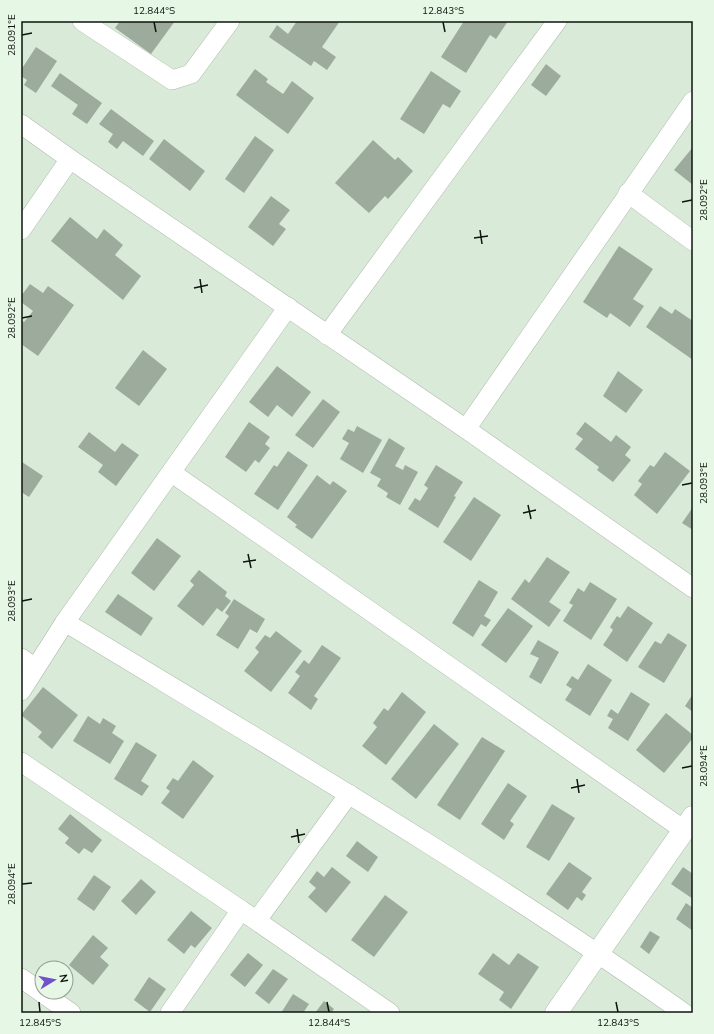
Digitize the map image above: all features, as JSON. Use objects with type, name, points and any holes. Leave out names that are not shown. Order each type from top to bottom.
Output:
[{"type":"street","points":[[82,21],[172,80],[191,74],[230,21]]},
{"type":"street","points":[[327,335],[557,21]]},
{"type":"street","points":[[466,429],[693,100]]},
{"type":"street","points":[[21,124],[466,429],[693,588]]},
{"type":"street","points":[[21,230],[70,159]]},
{"type":"street","points":[[628,193],[693,240]]},
{"type":"street","points":[[21,691],[28,663],[65,622],[172,473],[288,307]]},
{"type":"street","points":[[172,473],[688,824],[556,1013]]},
{"type":"street","points":[[65,622],[348,794],[598,953],[684,1013]]},
{"type":"street","points":[[21,762],[240,910],[258,920],[390,1013]]},
{"type":"street","points":[[258,920],[348,794]]},
{"type":"street","points":[[170,1013],[240,910]]},
{"type":"street","points":[[21,978],[71,1013]]},
{"type":"building","points":[[120,21],[175,21],[151,54],[115,28]]},
{"type":"building","points":[[297,21],[340,21],[322,47],[336,57],[327,70],[314,61],[311,66],[269,37],[277,25],[288,34]]},
{"type":"building","points":[[464,21],[508,21],[496,39],[490,35],[466,73],[441,57]]},
{"type":"building","points":[[36,47],[57,61],[36,93],[24,85],[27,80],[21,76],[21,70]]},
{"type":"building","points":[[546,64],[561,76],[546,96],[531,85]]},
{"type":"building","points":[[255,69],[268,79],[266,82],[283,94],[292,81],[314,98],[288,134],[236,95]]},
{"type":"building","points":[[431,71],[461,91],[450,108],[443,104],[424,134],[400,119]]},
{"type":"building","points":[[60,73],[102,103],[87,124],[72,114],[78,105],[51,86]]},
{"type":"building","points":[[111,109],[154,141],[143,156],[123,141],[117,149],[108,142],[113,134],[99,124]]},
{"type":"building","points":[[255,136],[274,150],[244,193],[225,179]]},
{"type":"building","points":[[164,139],[205,171],[190,191],[149,159]]},
{"type":"building","points":[[373,140],[395,160],[398,157],[413,171],[388,199],[385,196],[369,213],[335,183]]},
{"type":"building","points":[[693,147],[693,185],[674,170]]},
{"type":"building","points":[[271,196],[290,210],[279,224],[286,229],[273,246],[248,227]]},
{"type":"building","points":[[70,217],[97,239],[104,229],[123,245],[115,255],[141,276],[123,300],[51,241]]},
{"type":"building","points":[[619,246],[653,269],[633,299],[644,306],[630,327],[610,313],[607,318],[583,302]]},
{"type":"building","points":[[30,284],[43,293],[48,286],[74,305],[38,356],[21,344],[21,320],[24,322],[33,311],[21,302],[21,296]]},
{"type":"building","points":[[660,306],[672,314],[675,309],[693,321],[693,360],[646,327]]},
{"type":"building","points":[[143,350],[167,369],[139,406],[115,388]]},
{"type":"building","points":[[277,366],[311,392],[292,417],[277,405],[268,417],[249,402]]},
{"type":"building","points":[[618,371],[643,390],[626,413],[603,396]]},
{"type":"building","points":[[323,399],[340,412],[313,448],[295,435]]},
{"type":"building","points":[[249,422],[270,437],[265,444],[270,448],[259,463],[255,460],[246,472],[225,457]]},
{"type":"building","points":[[585,422],[611,442],[616,435],[631,447],[625,455],[631,460],[613,482],[597,470],[599,467],[575,449],[583,439],[576,434]]},
{"type":"building","points":[[357,426],[382,440],[363,473],[340,459],[349,443],[342,439],[348,429],[354,432]]},
{"type":"building","points":[[89,432],[115,452],[122,443],[139,455],[116,486],[98,472],[103,465],[78,447]]},
{"type":"building","points":[[389,438],[405,448],[395,466],[403,470],[405,465],[418,472],[400,505],[386,497],[388,493],[377,486],[381,479],[370,473]]},
{"type":"building","points":[[288,451],[308,465],[278,510],[254,494],[274,465],[277,467]]},
{"type":"building","points":[[665,452],[690,471],[657,514],[634,495],[642,484],[638,481],[650,465],[654,467]]},
{"type":"building","points":[[22,462],[43,476],[29,497],[21,492]]},
{"type":"building","points":[[436,465],[463,482],[454,496],[456,497],[438,528],[408,509],[415,498],[420,501],[428,488],[424,485]]},
{"type":"building","points":[[317,475],[330,485],[333,481],[347,491],[312,539],[295,527],[297,525],[287,517]]},
{"type":"building","points":[[474,497],[501,515],[471,561],[443,542]]},
{"type":"building","points":[[693,507],[693,530],[682,523]]},
{"type":"building","points":[[157,538],[181,556],[154,591],[131,573]]},
{"type":"building","points":[[547,557],[570,572],[549,602],[561,610],[549,627],[511,599],[525,579],[529,583]]},
{"type":"building","points":[[199,570],[227,592],[225,596],[231,601],[222,612],[217,608],[203,626],[177,606],[194,585],[190,581]]},
{"type":"building","points":[[479,580],[498,592],[484,616],[491,620],[486,627],[481,624],[473,637],[452,623]]},
{"type":"building","points":[[590,582],[617,599],[591,640],[563,621],[573,605],[569,603],[578,588],[584,592]]},
{"type":"building","points":[[118,594],[153,618],[141,636],[105,612]]},
{"type":"building","points":[[234,599],[265,619],[257,633],[250,629],[238,649],[216,635],[229,616],[225,613]]},
{"type":"building","points":[[628,606],[653,623],[627,662],[603,645],[613,630],[610,627],[617,616],[620,618]]},
{"type":"building","points":[[508,608],[533,626],[506,663],[481,645]]},
{"type":"building","points":[[276,631],[302,651],[271,692],[244,671],[259,652],[255,648],[265,635],[270,638]]},
{"type":"building","points":[[668,633],[687,645],[664,683],[638,667],[655,641],[661,644]]},
{"type":"building","points":[[538,640],[559,652],[541,684],[529,677],[539,658],[530,654]]},
{"type":"building","points":[[322,645],[341,658],[314,696],[318,699],[311,710],[288,693],[300,676],[295,672],[304,660],[309,664]]},
{"type":"building","points":[[588,664],[612,680],[590,716],[565,700],[572,689],[566,685],[572,676],[578,680]]},
{"type":"building","points":[[43,687],[78,715],[52,749],[38,737],[42,732],[21,715]]},
{"type":"building","points":[[402,692],[426,712],[386,765],[362,746],[377,727],[373,723],[384,708],[388,711]]},
{"type":"building","points":[[631,692],[650,704],[628,741],[608,728],[613,719],[607,716],[611,709],[618,714]]},
{"type":"building","points":[[693,694],[693,712],[685,706]]},
{"type":"building","points":[[666,713],[693,735],[693,738],[664,773],[636,750]]},
{"type":"building","points":[[88,716],[100,724],[103,718],[116,726],[112,733],[124,741],[110,764],[73,741]]},
{"type":"building","points":[[434,724],[459,744],[416,799],[391,779]]},
{"type":"building","points":[[482,737],[505,751],[460,820],[437,805]]},
{"type":"building","points":[[136,742],[157,755],[141,781],[149,786],[142,796],[114,779]]},
{"type":"building","points":[[193,760],[214,776],[183,819],[161,803],[170,791],[166,788],[173,778],[178,781]]},
{"type":"building","points":[[508,783],[527,796],[510,821],[514,824],[504,840],[481,824]]},
{"type":"building","points":[[552,804],[575,818],[549,861],[526,847]]},
{"type":"building","points":[[70,814],[102,840],[92,853],[84,848],[79,854],[65,843],[69,838],[58,829]]},
{"type":"building","points":[[357,841],[378,857],[368,872],[346,856]]},
{"type":"building","points":[[569,862],[592,878],[582,892],[586,895],[582,901],[577,897],[568,910],[546,894]]},
{"type":"building","points":[[332,867],[351,882],[326,913],[308,897],[316,888],[309,882],[317,871],[324,877]]},
{"type":"building","points":[[683,867],[693,874],[693,899],[671,884]]},
{"type":"building","points":[[94,875],[111,887],[94,911],[77,899]]},
{"type":"building","points":[[141,879],[156,892],[136,915],[121,901]]},
{"type":"building","points":[[385,895],[408,912],[374,957],[351,940]]},
{"type":"building","points":[[686,903],[693,908],[693,931],[676,919]]},
{"type":"building","points":[[191,911],[212,928],[195,948],[191,945],[184,954],[167,940]]},
{"type":"building","points":[[650,931],[660,937],[649,954],[640,947]]},
{"type":"building","points":[[93,935],[108,948],[100,957],[109,965],[93,985],[74,969],[73,960]]},
{"type":"building","points":[[248,953],[263,965],[245,987],[230,975]]},
{"type":"building","points":[[493,953],[509,965],[518,953],[539,967],[511,1009],[499,1000],[504,992],[478,974]]},
{"type":"building","points":[[273,969],[288,979],[269,1004],[255,993]]},
{"type":"building","points":[[149,977],[166,989],[150,1012],[134,1000]]},
{"type":"building","points":[[293,994],[309,1004],[303,1013],[281,1013]]},
{"type":"building","points":[[324,1001],[334,1009],[331,1013],[315,1013]]}]
